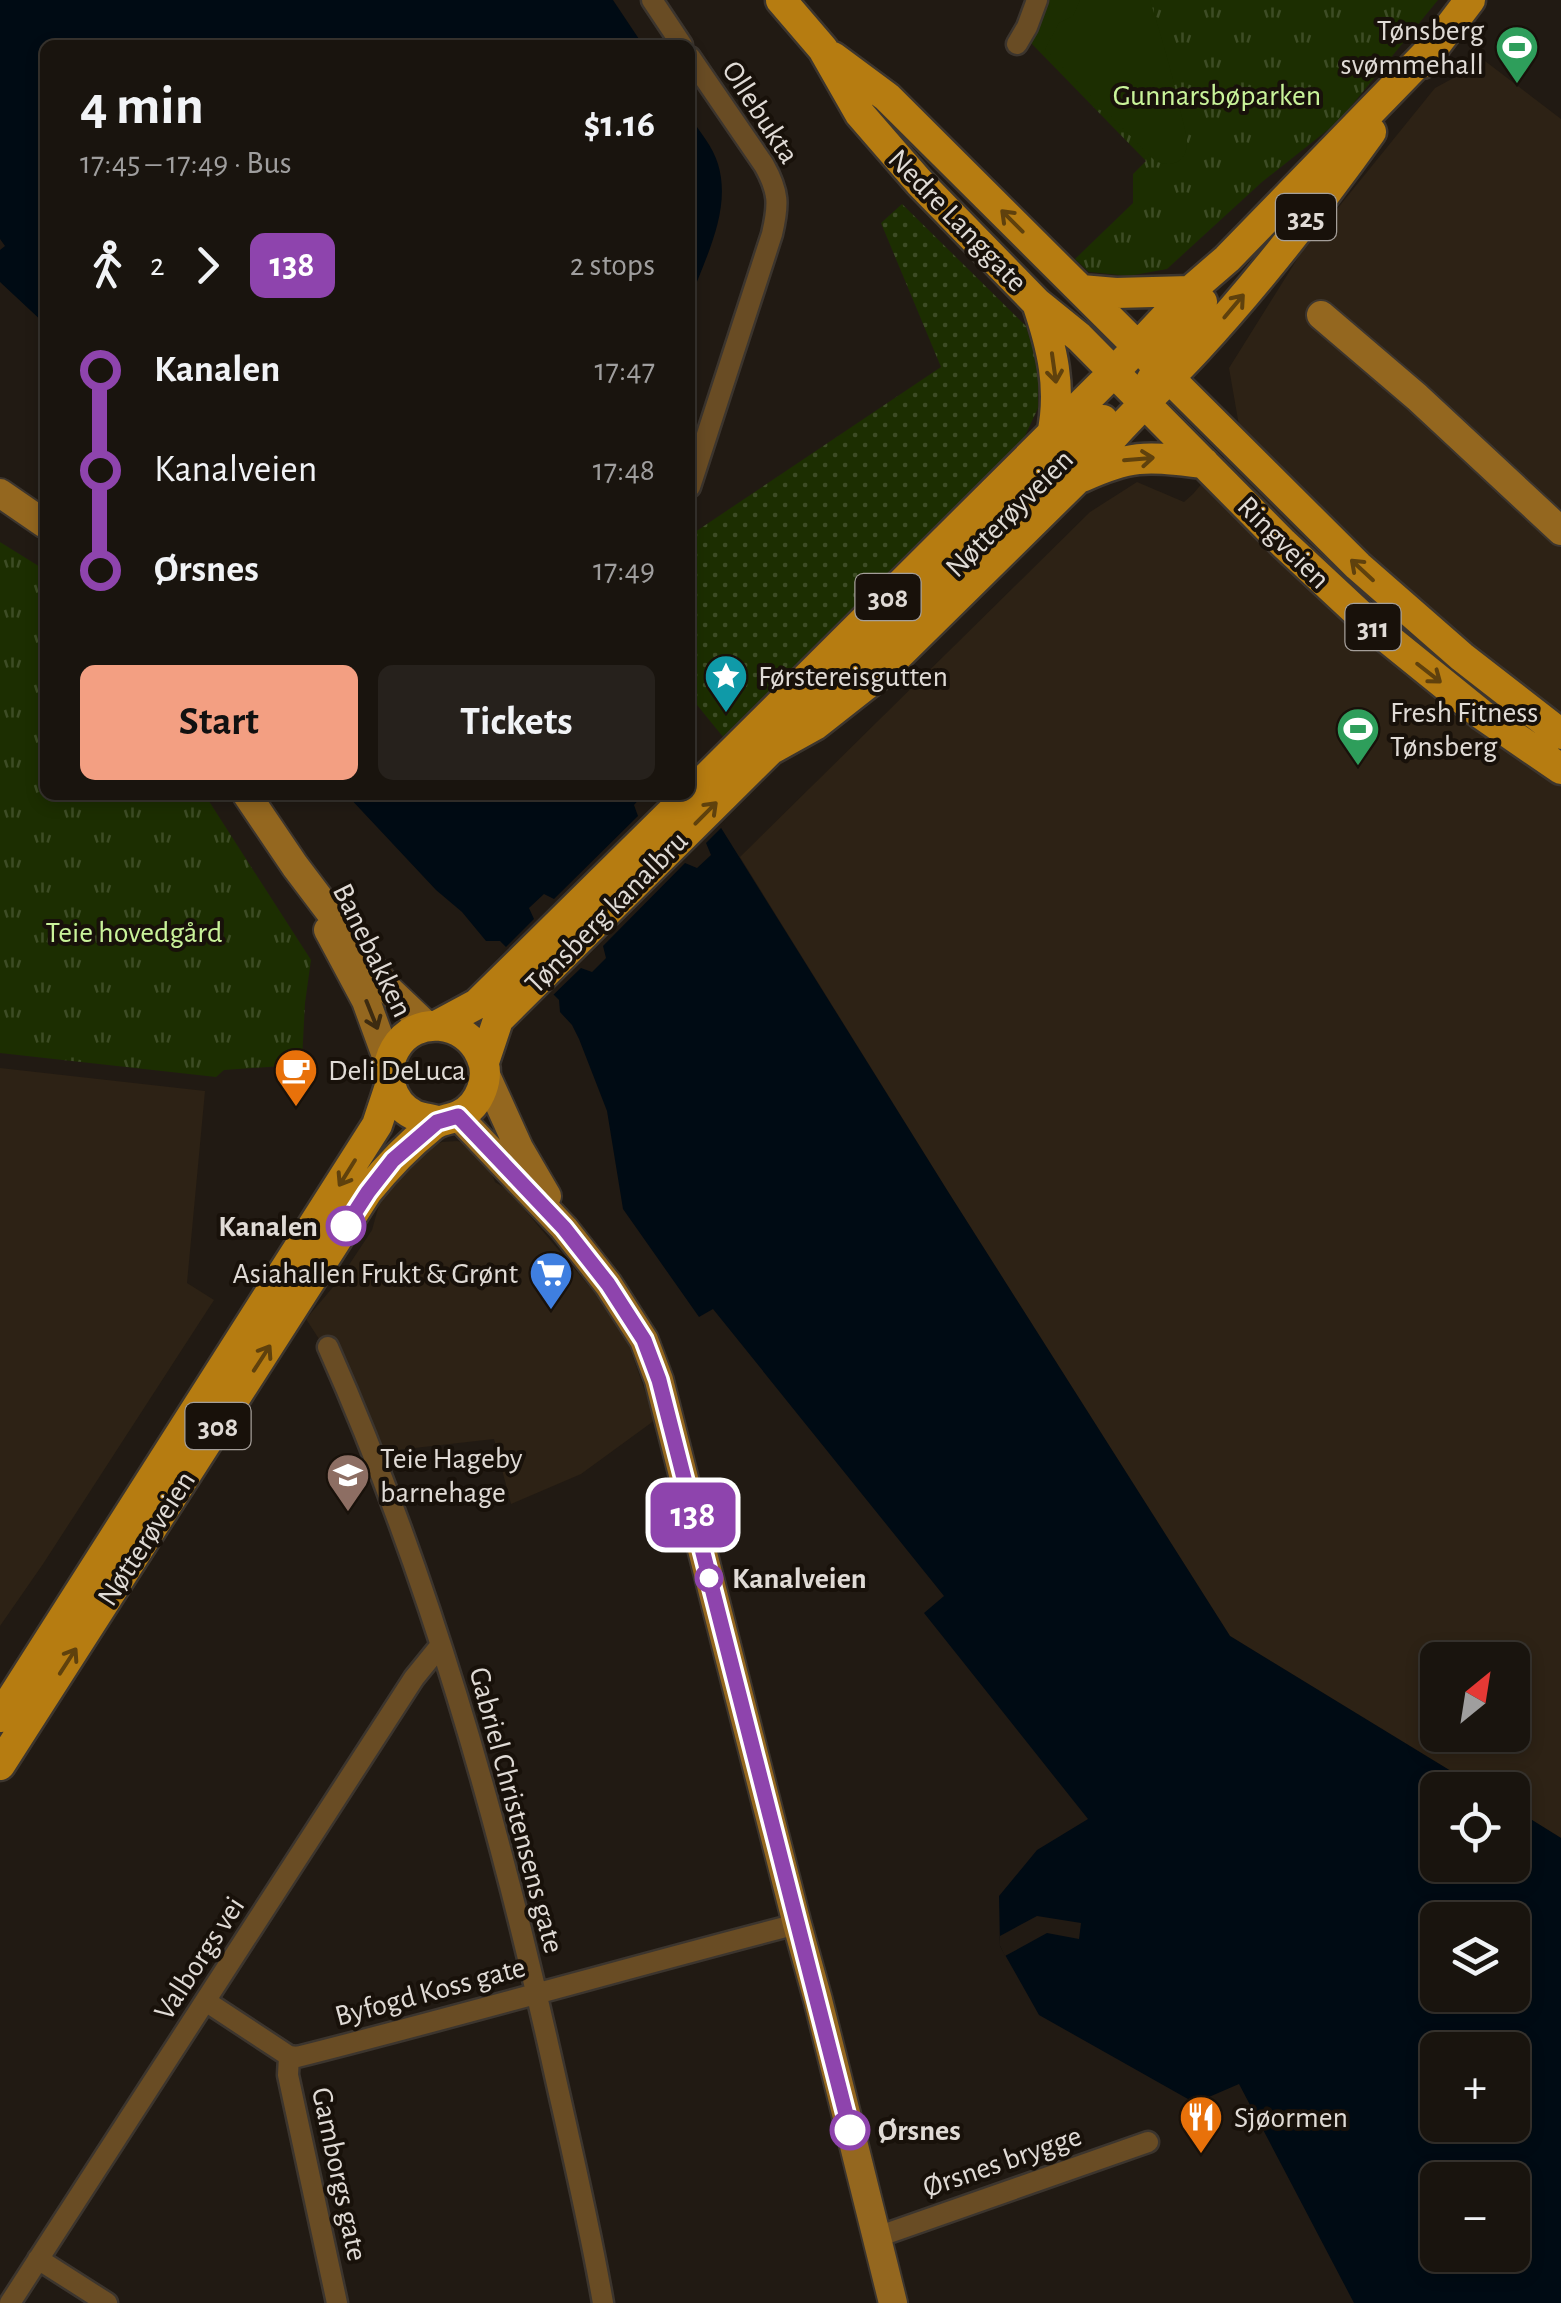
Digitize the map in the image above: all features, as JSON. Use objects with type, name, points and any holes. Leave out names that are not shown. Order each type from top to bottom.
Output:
[{"type":"main road","name":"Nedre Langgate","points":[[782,0],[822,49],[860,114],[919,182],[1037,302],[1130,387]]},
{"type":"main road","name":"325","points":[[1155,364],[1216,328],[1344,171],[1470,0]]},
{"type":"main road","name":"325","points":[[1155,364],[1190,291],[1433,47]]},
{"type":"main road","name":"Nedre Langgate","points":[[822,49],[887,97],[1155,364]]},
{"type":"main road","name":"325","points":[[1130,387],[1155,364],[1204,300],[1226,259]]},
{"type":"main road","points":[[1081,290],[1116,294],[1190,291]]},
{"type":"main road","points":[[1037,302],[1056,374],[1052,434]]},
{"type":"main road","name":"Nøtterøyveien","points":[[733,768],[1052,434],[1130,387],[1155,364]]},
{"type":"main road","name":"Ringveien","points":[[1155,364],[1384,590],[1561,734]]},
{"type":"main road","name":"Nøtterøyveien","points":[[733,768],[815,725],[876,677],[1077,479],[1101,448],[1130,387]]},
{"type":"main road","name":"Nøtterøyveien","points":[[770,750],[788,725],[839,681],[1100,424],[1130,387]]},
{"type":"main road","name":"Ringveien","points":[[1130,387],[1371,625],[1480,714],[1561,769]]},
{"type":"main road","name":"308","points":[[1077,479],[1134,458],[1204,463]]},
{"type":"main road","name":"Tønsberg kanalbru","points":[[695,792],[733,768]]},
{"type":"main road","name":"Tønsberg kanalbru","points":[[504,996],[733,768]]},
{"type":"main road","name":"Tønsberg kanalbru","points":[[504,996],[685,800]]},
{"type":"main road","name":"308","points":[[390,1075],[394,1050],[402,1039],[504,996]]},
{"type":"main road","name":"308","points":[[447,1119],[470,1108],[479,1097],[504,996]]},
{"type":"main road","points":[[433,1025],[450,1026],[468,1036],[480,1052],[484,1067]]},
{"type":"main road","points":[[390,1075],[394,1097],[412,1115],[447,1119]]},
{"type":"main road","name":"Nøtterøveien","points":[[0,1716],[377,1125],[390,1075]]},
{"type":"main road","name":"Nøtterøveien","points":[[0,1766],[368,1192],[393,1160],[447,1119]]},
{"type":"street","name":"Ollebukta","points":[[652,0],[679,40]]},
{"type":"street","points":[[1017,44],[1037,0]]},
{"type":"street","name":"Ollebukta","points":[[695,64],[764,165],[778,200],[772,234],[695,472]]},
{"type":"street","points":[[1322,315],[1561,531]]},
{"type":"street","points":[[0,493],[40,521]]},
{"type":"street","name":"Banebakken","points":[[251,800],[295,866],[388,989],[433,1025]]},
{"type":"street","name":"Banebakken","points":[[295,866],[366,1000],[390,1075]]},
{"type":"street","points":[[484,1067],[520,1148],[564,1228],[623,1305],[644,1340],[659,1380],[893,2303]]},
{"type":"street","points":[[447,1119],[564,1228]]},
{"type":"street","name":"Gabriel Christensens gate","points":[[328,1347],[416,1569],[497,1836],[574,2155],[603,2303]]},
{"type":"street","name":"Valborgs vei","points":[[10,2303],[414,1678],[440,1646]]},
{"type":"street","name":"Byfogd Koss gate","points":[[289,2056],[387,2035],[797,1924]]},
{"type":"street","points":[[206,2002],[289,2056]]},
{"type":"street","name":"Gamborgs gate","points":[[289,2056],[288,2075],[337,2303]]},
{"type":"street","name":"Ørsnes brygge","points":[[877,2237],[1148,2142]]},
{"type":"street","points":[[38,2260],[108,2303]]},
{"type":"shaded area","points":[[0,0],[613,0],[640,40],[40,40],[40,319],[0,282],[0,250],[5,246],[0,239]]},
{"type":"shaded area","points":[[1485,61],[1561,119],[1561,1838],[1530,1819],[1530,1772],[1453,1772],[1230,1636],[740,857],[1090,512],[1137,482],[1184,502],[1193,494],[1241,437],[1229,368],[1299,256],[1435,88]]},
{"type":"shaded area","points":[[695,124],[716,158],[721,181],[722,199],[715,234],[695,287]]},
{"type":"shaded area","points":[[695,786],[1230,1636],[1453,1772],[1420,1772],[1420,1882],[1530,1882],[1530,1819],[1561,1838],[1561,2303],[1354,2303],[1239,2084],[1195,2103],[1039,2015],[1000,1946],[999,1896],[1037,1850],[1088,1819],[924,1613],[944,1596],[713,1309],[699,1317],[623,1209],[607,1111],[579,1039],[560,1012],[559,1000],[500,941],[486,941],[462,912],[436,890],[352,800],[695,800]]},
{"type":"shaded area","points":[[0,1068],[205,1091],[187,1283],[214,1300],[0,1626]]},
{"type":"shaded area","points":[[457,1141],[471,1144],[485,1156],[495,1182],[508,1190],[622,1325],[655,1420],[581,1474],[511,1504],[494,1439],[379,1452],[351,1388],[306,1319],[339,1280],[372,1230],[382,1194],[427,1148]]},
{"type":"green space","name":"Gunnarsbøparken","points":[[1047,0],[1438,0],[1339,121],[1262,182],[1167,269],[1129,276],[1089,272],[1075,259],[1133,203],[1133,174],[1146,161],[1031,43]]},
{"type":"green space","points":[[1080,0],[1150,0],[1186,137],[1187,148],[1178,162],[1155,161],[1045,49],[1059,23],[1073,16]]},
{"type":"green space","points":[[902,204],[1026,326],[1038,366],[1038,408],[1019,449],[728,743],[697,705],[695,696],[695,532],[941,367],[881,223]]},
{"type":"green space","name":"Teie hovedgård","points":[[0,542],[40,567],[40,800],[208,800],[311,960],[302,1060],[298,1065],[224,1070],[216,1077],[0,1053]]},
{"type":"pier","points":[[695,777],[725,824],[706,843],[711,855],[697,868],[685,863],[603,946],[606,958],[592,972],[581,968],[550,998],[502,951],[534,919],[529,908],[544,894],[554,899],[638,816],[634,805],[638,800],[695,800]]},
{"type":"pier","points":[[1037,1916],[1081,1923],[1079,1939],[1047,1933],[1005,1956],[1000,1936]]},
{"type":"bus line","name":"138","points":[[346,1226],[393,1160],[437,1122],[458,1116],[564,1228],[623,1305],[644,1340],[659,1380],[850,2130]]},
{"type":"place","name":"Tønsberg svømmehall","points":[[1517,85]]},
{"type":"place","name":"Førstereisgutten","points":[[726,714]]},
{"type":"place","name":"Fresh Fitness Tønsberg","points":[[1358,767]]},
{"type":"place","name":"Deli DeLuca","points":[[296,1108]]},
{"type":"place","name":"Kanalen","points":[[346,1226]]},
{"type":"place","name":"Asiahallen Frukt & Grønt","points":[[551,1311]]},
{"type":"place","name":"Teie Hageby barnehage","points":[[348,1513]]},
{"type":"place","name":"Kanalveien","points":[[709,1578]]},
{"type":"place","name":"Ørsnes","points":[[850,2130]]},
{"type":"place","name":"Sjøormen","points":[[1201,2155]]}]
